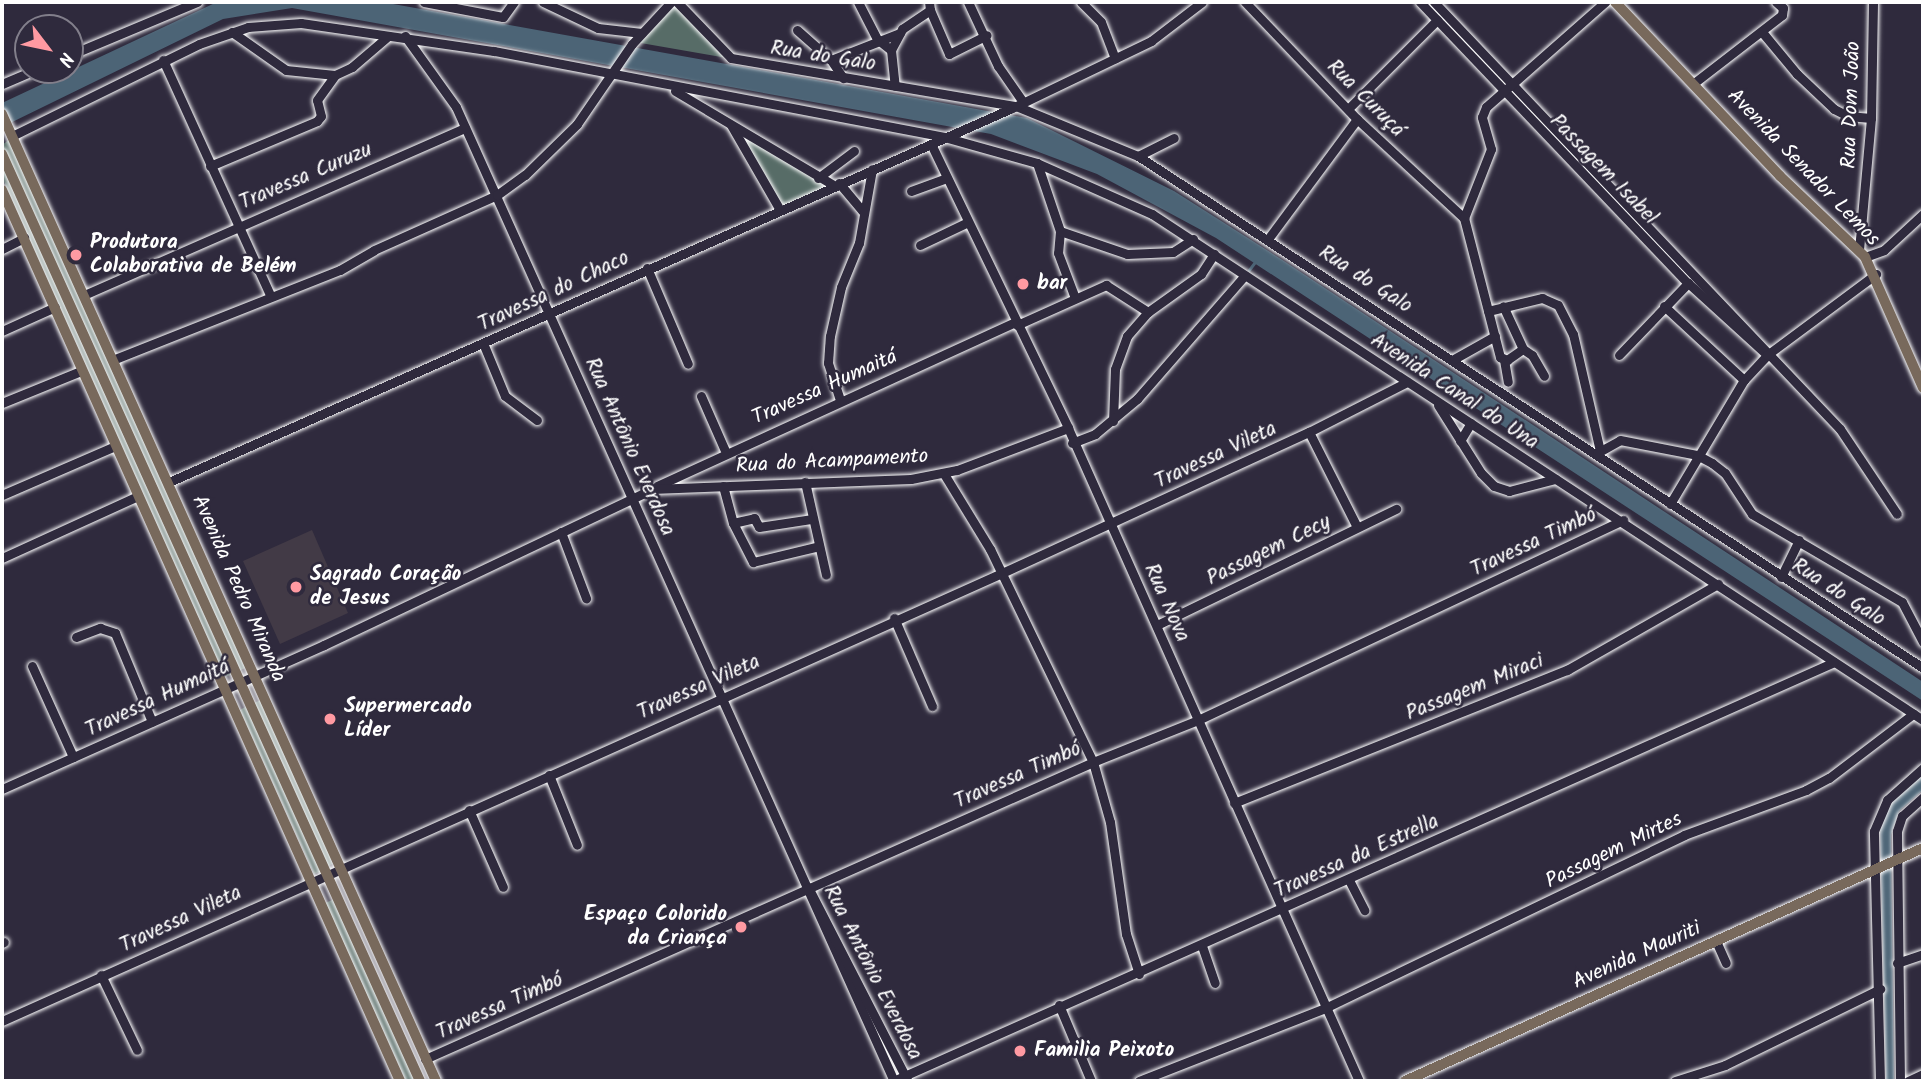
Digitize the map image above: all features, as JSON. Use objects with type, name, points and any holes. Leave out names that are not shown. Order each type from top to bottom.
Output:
[{"type":"main road","name":"Avenida Senador Lemos","points":[[1615,2],[1780,176],[1862,254],[1876,274],[1923,388]]},
{"type":"main road","name":"Avenida Pedro Miranda","points":[[2,114],[115,359],[436,1081]]},
{"type":"main road","name":"Avenida Pedro Miranda","points":[[2,154],[420,1081]]},
{"type":"main road","points":[[2,190],[310,880],[396,1080]]},
{"type":"main road","name":"Avenida Mauriti","points":[[1405,1081],[1923,848]]},
{"type":"street","points":[[84,49],[197,2]]},
{"type":"street","points":[[424,2],[503,17],[514,2]]},
{"type":"street","points":[[543,2],[598,28],[642,33]]},
{"type":"street","points":[[115,359],[270,295],[340,270],[374,250],[497,195],[556,147],[614,73],[632,44],[671,2]]},
{"type":"street","name":"Rua do Galo","points":[[677,2],[731,58],[1016,105],[1138,156],[1598,452],[1670,504],[1923,668]]},
{"type":"street","points":[[858,2],[877,39],[891,50]]},
{"type":"street","points":[[968,2],[1016,105]]},
{"type":"street","points":[[1081,2],[1101,22],[1115,58]]},
{"type":"street","name":"Travessa do Chaco","points":[[169,482],[484,343],[779,208],[1016,105],[1151,41],[1202,2]]},
{"type":"street","name":"Rua Curuçá","points":[[1245,2],[1357,119],[1464,218]]},
{"type":"street","name":"Passagem Isabel","points":[[1420,2],[1760,342],[1767,355]]},
{"type":"street","name":"Passagem Isabel","points":[[1434,2],[1509,91],[1688,283],[1767,355],[1840,429],[1897,514]]},
{"type":"street","points":[[1508,382],[1464,218],[1491,149],[1482,117],[1486,107],[1509,91],[1605,2]]},
{"type":"street","points":[[1694,83],[1783,13],[1776,2]]},
{"type":"street","name":"Rua Dom João","points":[[1862,254],[1871,118],[1873,2]]},
{"type":"street","points":[[895,86],[891,50],[900,33],[929,6],[949,54],[986,36]]},
{"type":"street","points":[[1348,109],[1437,20]]},
{"type":"street","points":[[12,134],[163,60],[232,32],[301,23],[387,37],[405,36],[949,136]]},
{"type":"street","points":[[797,30],[831,60],[843,78]]},
{"type":"street","points":[[232,32],[286,70],[335,75]]},
{"type":"street","points":[[1762,32],[1825,103],[1844,115],[1871,118]]},
{"type":"street","points":[[831,60],[877,39],[900,33]]},
{"type":"street","name":"Rua Antônio Everdosa","points":[[405,36],[450,94],[894,1081]]},
{"type":"street","points":[[210,166],[319,119],[317,100],[335,75],[352,67],[387,37]]},
{"type":"street","points":[[163,60],[270,295]]},
{"type":"street","points":[[668,86],[818,178],[836,184],[864,213]]},
{"type":"street","points":[[1268,239],[1357,119]]},
{"type":"street","points":[[730,123],[779,208]]},
{"type":"street","name":"Travessa Curuzu","points":[[84,295],[465,128]]},
{"type":"street","name":"Avenida Canal do Una","points":[[949,136],[1037,163],[1148,211],[1555,479],[1623,520],[1923,720]]},
{"type":"street","points":[[1138,156],[1174,138]]},
{"type":"street","name":"Rua Nova","points":[[931,144],[1068,428],[1072,443],[1157,625],[1323,1009],[1359,1081]]},
{"type":"street","points":[[818,178],[854,151]]},
{"type":"street","points":[[1037,163],[1060,231],[1058,253],[1075,298]]},
{"type":"street","points":[[840,400],[828,363],[830,336],[864,213],[873,169]]},
{"type":"street","points":[[911,191],[947,178]]},
{"type":"street","points":[[1862,254],[1884,250],[1923,214]]},
{"type":"street","points":[[920,245],[968,222]]},
{"type":"street","points":[[1060,231],[1127,254],[1173,252],[1193,239]]},
{"type":"street","points":[[2,249],[24,238]]},
{"type":"street","points":[[1113,421],[1110,406],[1117,358],[1130,332],[1148,312],[1201,274],[1214,254]]},
{"type":"street","points":[[647,268],[688,364]]},
{"type":"street","points":[[1670,504],[1744,380],[1767,355],[1876,274]]},
{"type":"street","points":[[1072,443],[1113,421],[1245,275]]},
{"type":"street","points":[[1619,355],[1688,283]]},
{"type":"street","name":"Travessa Humaitá","points":[[652,489],[840,400],[1075,298],[1111,286],[1148,312]]},
{"type":"street","points":[[1488,311],[1542,298],[1558,305],[1573,334],[1598,452],[1620,440],[1697,455],[1725,473],[1752,514],[1902,602],[1923,642]]},
{"type":"street","points":[[1503,306],[1523,349],[1532,355],[1545,376]]},
{"type":"street","points":[[1664,306],[1744,380]]},
{"type":"street","points":[[2,331],[55,307]]},
{"type":"street","points":[[1454,359],[1495,336]]},
{"type":"street","points":[[484,343],[505,396],[537,420]]},
{"type":"street","points":[[1503,359],[1523,349]]},
{"type":"street","points":[[2,404],[81,371]]},
{"type":"street","name":"Travessa Vileta","points":[[2,1021],[894,618],[1111,524],[1309,432],[1407,382]]},
{"type":"street","points":[[701,396],[726,453]]},
{"type":"street","points":[[1437,402],[1481,473],[1502,489],[1555,479]]},
{"type":"street","points":[[1460,442],[1471,423]]},
{"type":"street","name":"Rua do Acampamento","points":[[633,498],[652,489],[891,481],[944,474],[1068,428]]},
{"type":"street","points":[[1309,432],[1357,527]]},
{"type":"street","points":[[2,495],[115,446]]},
{"type":"street","points":[[944,474],[1002,573],[1093,762],[1110,822],[1126,934],[1139,974]]},
{"type":"street","points":[[806,482],[826,575]]},
{"type":"street","points":[[723,486],[733,523],[753,562],[819,546]]},
{"type":"street","points":[[2,558],[138,496]]},
{"type":"street","name":"Travessa Humaitá","points":[[2,789],[225,690],[633,498]]},
{"type":"street","name":"Passagem Cecy","points":[[1157,625],[1396,509]]},
{"type":"street","points":[[733,523],[754,518],[759,527],[812,519]]},
{"type":"street","name":"Travessa Timbó","points":[[425,1059],[806,887],[1093,762],[1198,720],[1623,520]]},
{"type":"street","points":[[561,532],[586,598]]},
{"type":"street","points":[[1781,577],[1799,540]]},
{"type":"street","name":"Passagem Miraci","points":[[1234,803],[1567,670],[1718,584]]},
{"type":"street","points":[[894,618],[932,706]]},
{"type":"street","points":[[76,637],[100,628],[115,633],[152,722]]},
{"type":"street","name":"Travessa da Estrella","points":[[894,1081],[907,1079],[1059,1005],[1139,974],[1834,662]]},
{"type":"street","points":[[32,666],[73,757]]},
{"type":"street","name":"Passagem Mirtes","points":[[1139,1081],[1323,1009],[1521,917],[1684,835],[1829,778],[1913,714]]},
{"type":"street","points":[[1900,1081],[1897,963],[1888,864],[1878,814],[1887,800],[1923,768]]},
{"type":"street","points":[[549,775],[578,845]]},
{"type":"street","points":[[1880,1081],[1880,989],[1888,864],[1899,822],[1923,797]]},
{"type":"street","points":[[470,810],[503,887]]},
{"type":"street","points":[[1349,880],[1364,910]]},
{"type":"street","name":"Rua Antônio Everdosa","points":[[806,887],[907,1079]]},
{"type":"street","points":[[1716,941],[1726,963]]},
{"type":"street","points":[[1202,946],[1215,983]]},
{"type":"street","points":[[1897,963],[1923,954]]},
{"type":"street","points":[[101,975],[137,1050]]},
{"type":"street","points":[[1675,1081],[1725,1065],[1880,989]]},
{"type":"street","points":[[1059,1005],[1091,1081]]},
{"type":"street","points":[[1908,1081],[1923,1074]]},
{"type":"shaded area","name":"Sagrado Coração de Jesus","points":[[312,530],[348,613],[280,644],[243,561]]},
{"type":"green space","points":[[678,2],[727,58],[635,42],[640,31]]},
{"type":"green space","points":[[734,126],[836,186],[783,208]]},
{"type":"green space","points":[[10,139],[248,667],[238,671],[2,145]]},
{"type":"green space","points":[[2,160],[232,674],[225,677],[2,177]]},
{"type":"green space","points":[[263,699],[337,861],[327,867],[252,704]]},
{"type":"green space","points":[[247,706],[322,871],[314,874],[240,710]]},
{"type":"green space","points":[[335,899],[416,1081],[406,1081],[325,903]]},
{"type":"water","points":[[217,2],[382,2],[1027,118],[1174,191],[1284,261],[1923,682],[1923,701],[1216,238],[1097,174],[991,134],[292,8],[223,19],[2,127],[2,103],[42,84],[84,84],[84,64]]},
{"type":"water","points":[[1923,772],[1923,790],[1899,811],[1891,835],[1894,1081],[1886,1081],[1880,824],[1886,807]]},
{"type":"waterway","points":[[1249,270],[1255,262]]},
{"type":"place","name":"Produtora Colaborativa de Belém","points":[[76,255]]},
{"type":"place","name":"bar","points":[[1023,284]]},
{"type":"place","name":"Sagrado Coração de Jesus","points":[[296,587]]},
{"type":"place","name":"Supermercado Líder","points":[[330,719]]},
{"type":"place","name":"Espaço Colorido da Criança","points":[[741,927]]},
{"type":"place","name":"Familia Peixoto","points":[[1020,1051]]}]
